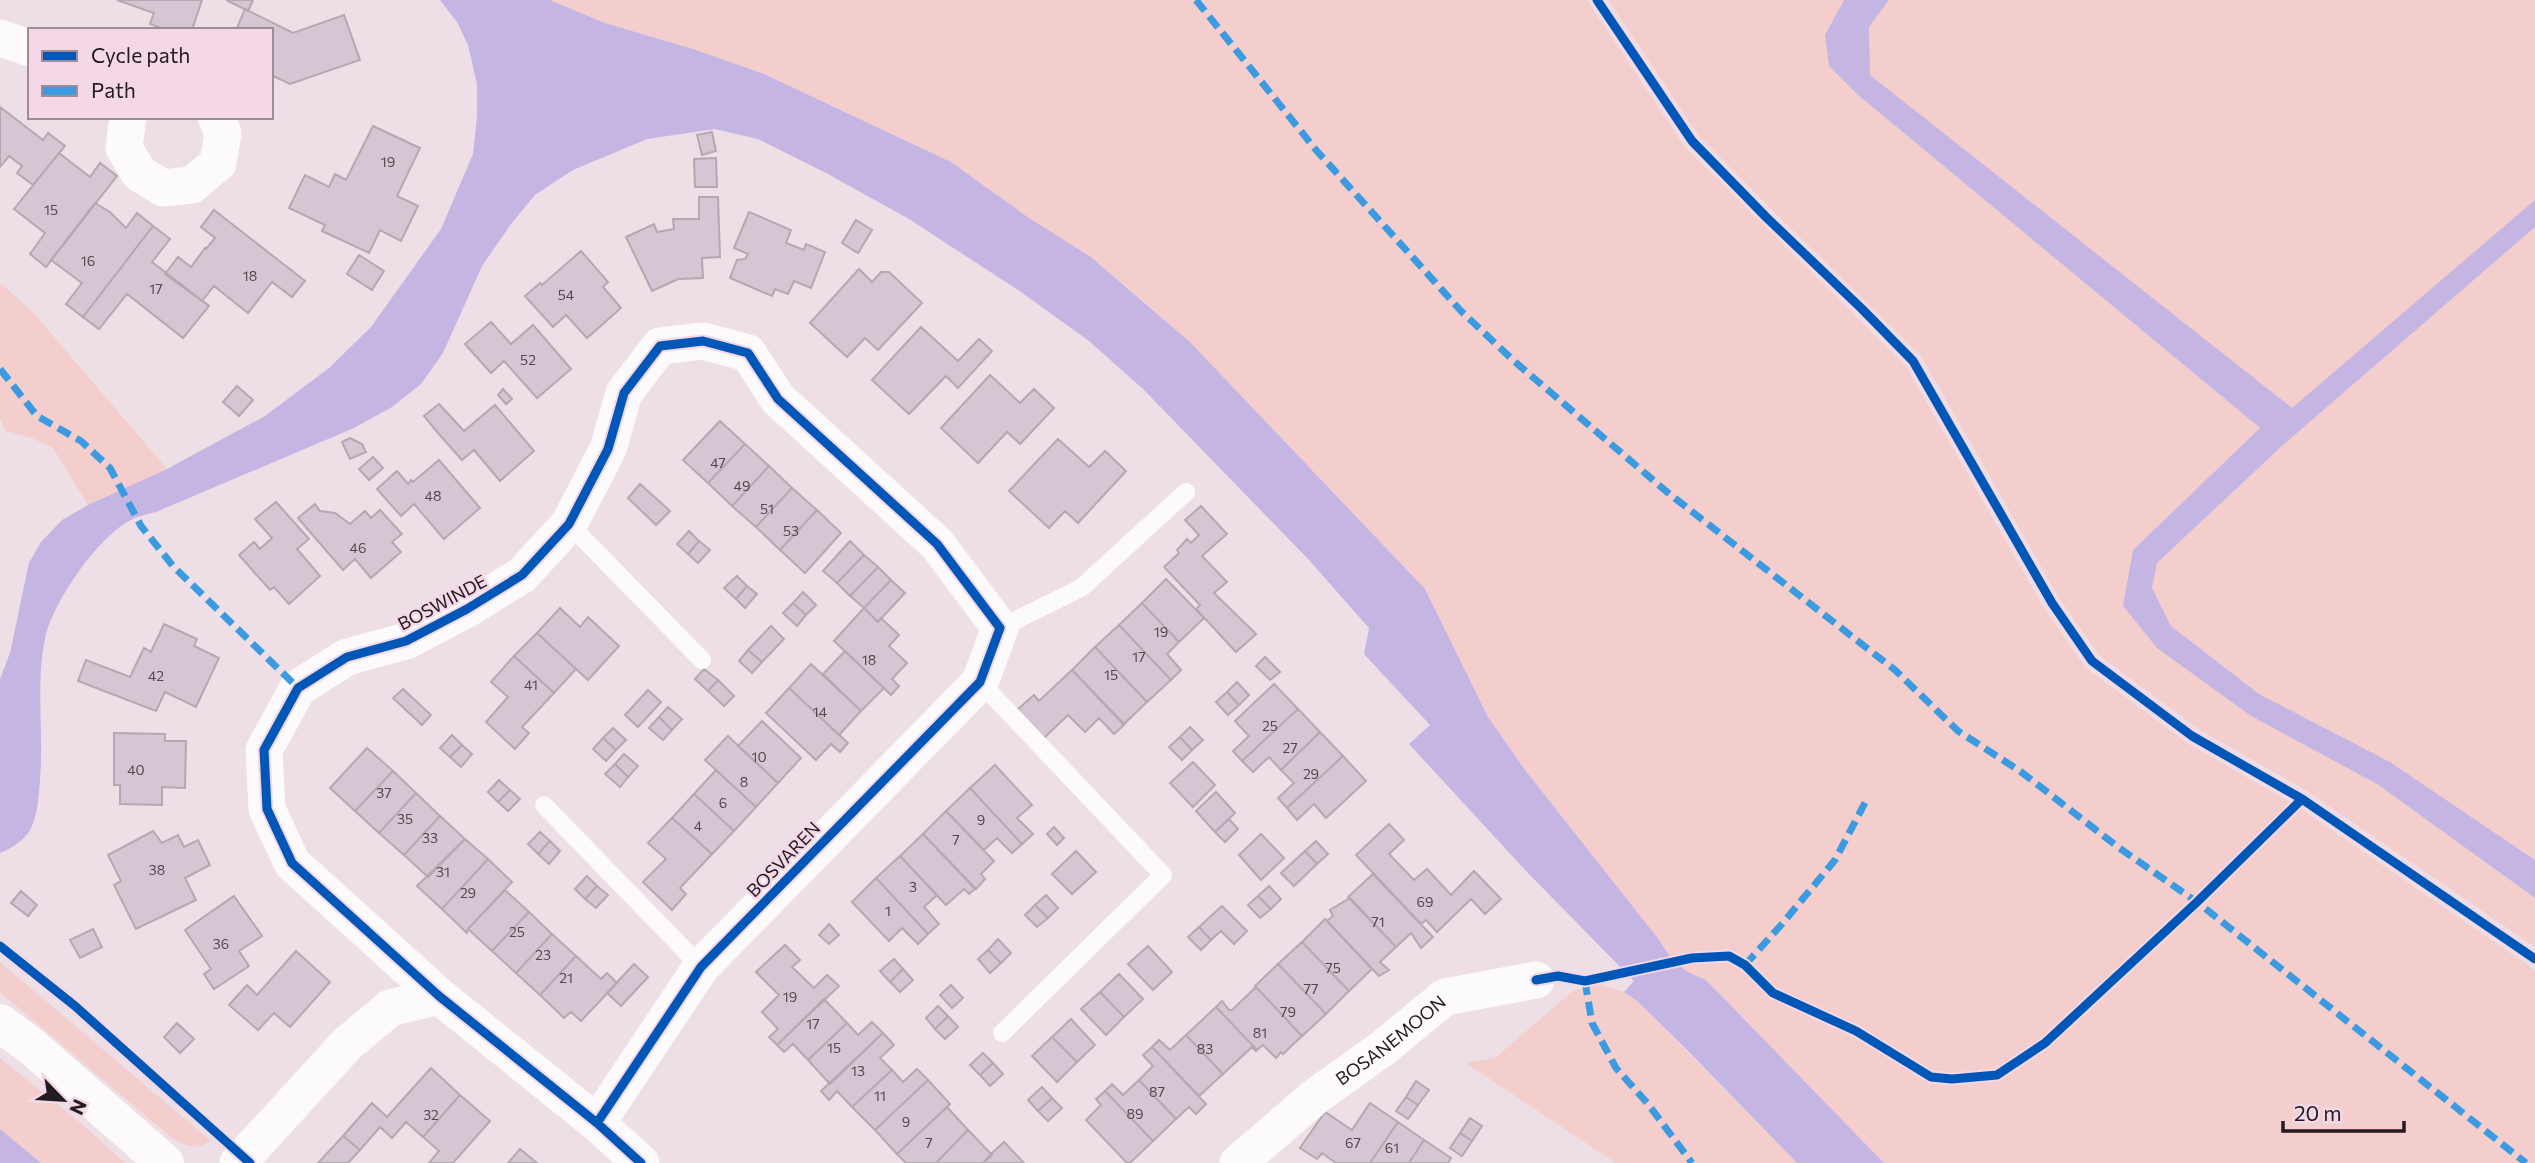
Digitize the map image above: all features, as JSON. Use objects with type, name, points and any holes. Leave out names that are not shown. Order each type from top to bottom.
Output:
[{"type":"street","points":[[0,38],[28,47]]},
{"type":"street","points":[[128,119],[124,148],[139,173],[163,188],[192,185],[218,163],[223,132],[217,119]]},
{"type":"street","name":"BOSWINDE","points":[[641,1163],[597,1123],[439,996],[292,863],[267,809],[264,750],[298,688],[347,657],[406,641],[467,610],[522,575],[569,524],[608,449],[624,393],[660,346],[703,341],[748,353],[778,399],[937,544],[1000,628]]},
{"type":"street","name":"BOSVAREN","points":[[597,1123],[701,967],[980,682],[1000,628]]},
{"type":"street","name":"BOSANEMOON","points":[[1238,1163],[1316,1096],[1384,1048],[1445,997],[1536,980]]},
{"type":"street","points":[[238,1163],[358,1035],[390,1009],[439,996]]},
{"type":"street","points":[[0,1023],[31,1046],[165,1163]]},
{"type":"lane","points":[[1000,628],[1081,588],[1186,492]]},
{"type":"lane","points":[[569,524],[702,660]]},
{"type":"lane","points":[[980,682],[1163,875],[1002,1034]]},
{"type":"lane","points":[[544,805],[701,967]]},
{"type":"shaded area","points":[[440,0],[550,0],[605,23],[693,49],[764,74],[951,162],[1029,218],[1091,257],[1190,342],[1425,589],[1488,717],[1525,770],[1668,954],[1678,965],[1705,979],[1884,1163],[1797,1163],[1686,1049],[1637,1001],[1624,992],[1634,981],[1526,871],[1409,744],[1430,725],[1364,654],[1369,628],[1309,560],[1143,389],[1089,341],[1021,292],[909,219],[758,139],[715,129],[647,139],[573,170],[535,195],[482,266],[443,353],[421,384],[392,407],[354,428],[134,519],[105,540],[73,580],[49,625],[41,670],[41,761],[36,815],[27,835],[0,853],[0,679],[10,653],[29,563],[41,542],[62,520],[88,505],[167,469],[265,416],[329,368],[371,327],[441,229],[473,154],[477,84],[468,45],[457,22]]},
{"type":"shaded area","points":[[550,0],[1587,0],[1685,147],[1906,366],[2044,608],[2086,668],[2187,743],[2297,806],[2535,970],[2535,1163],[1884,1163],[1705,979],[1684,969],[1673,960],[1525,770],[1488,717],[1425,589],[1190,342],[1141,299],[1091,257],[1029,218],[951,162],[764,74],[693,49],[605,23]]},
{"type":"shaded area","points":[[1608,0],[1844,0],[1840,5],[1858,95],[2260,428],[2133,550],[2123,606],[2251,716],[2377,784],[2535,898],[2535,947],[2307,791],[2197,728],[2099,655],[2059,598],[1921,356],[1698,135]]},
{"type":"shaded area","points":[[1844,0],[1889,0],[1869,27],[1870,75],[2292,408],[2535,200],[2535,227],[2282,446],[2157,563],[2152,588],[2171,626],[2259,694],[2390,762],[2535,860],[2535,898],[2377,784],[2251,716],[2157,648],[2123,606],[2133,550],[2260,428],[1858,95],[1829,66],[1825,35]]},
{"type":"shaded area","points":[[1889,0],[2535,0],[2535,200],[2293,409],[1869,75],[1869,27]]},
{"type":"shaded area","points":[[2535,227],[2535,860],[2390,762],[2259,694],[2171,626],[2152,588],[2157,563],[2282,446]]},
{"type":"shaded area","points":[[0,283],[31,310],[167,469],[88,505],[53,448],[32,438],[6,431],[0,418]]},
{"type":"shaded area","points":[[0,962],[211,1141],[200,1146],[191,1146],[172,1138],[0,992]]},
{"type":"shaded area","points":[[1598,984],[1624,992],[1637,1001],[1797,1163],[1616,1163],[1466,1063],[1495,1058],[1573,991]]},
{"type":"shaded area","points":[[0,1058],[125,1163],[41,1163],[0,1129]]},
{"type":"shaded area","points":[[0,1129],[41,1163],[0,1163]]},
{"type":"building","points":[[117,0],[202,0],[193,28],[161,28],[150,24],[154,13]]},
{"type":"building","points":[[226,0],[253,0],[248,11]]},
{"type":"building","points":[[245,9],[293,33],[344,15],[360,60],[290,84],[273,76],[273,28],[237,28]]},
{"type":"building","points":[[0,107],[43,140],[48,133],[65,146],[33,185],[17,173],[22,166],[9,156],[0,167]]},
{"type":"building","points":[[373,126],[420,148],[397,196],[418,206],[401,241],[380,230],[369,253],[322,231],[325,225],[289,208],[305,175],[329,187],[335,174],[346,180]]},
{"type":"building","points":[[712,132],[716,151],[702,155],[697,135]]},
{"type":"building","points":[[59,153],[90,177],[100,163],[117,176],[46,267],[30,254],[45,233],[14,209]]},
{"type":"building","points":[[716,158],[717,187],[695,187],[694,159]]},
{"type":"building","points":[[699,197],[718,197],[720,257],[702,258],[703,278],[678,279],[652,291],[626,237],[654,224],[657,232],[674,229],[673,219],[699,219]]},
{"type":"building","points":[[95,203],[110,212],[126,228],[137,213],[153,226],[83,317],[66,304],[82,283],[51,260]]},
{"type":"building","points":[[214,210],[305,281],[292,297],[272,282],[248,313],[214,286],[202,301],[165,274],[178,257],[191,267],[215,238],[201,227]]},
{"type":"building","points":[[749,212],[791,230],[786,243],[804,250],[806,244],[825,252],[811,288],[794,281],[788,294],[775,289],[772,296],[730,278],[737,260],[745,259],[748,254],[734,248]]},
{"type":"building","points":[[856,220],[872,230],[858,253],[842,243]]},
{"type":"building","points":[[153,226],[170,239],[152,262],[209,306],[183,338],[127,294],[99,329],[83,317]]},
{"type":"building","points":[[581,251],[608,282],[603,287],[621,308],[587,338],[566,315],[553,327],[525,296]]},
{"type":"building","points":[[359,255],[384,271],[372,290],[347,274]]},
{"type":"building","points":[[859,269],[872,282],[881,272],[889,272],[922,303],[878,350],[865,338],[847,357],[810,323]]},
{"type":"building","points":[[491,322],[511,344],[533,325],[571,369],[537,398],[504,361],[491,373],[465,344]]},
{"type":"building","points":[[921,327],[958,361],[979,339],[992,351],[958,388],[946,376],[909,414],[872,380]]},
{"type":"building","points":[[990,375],[1020,403],[1034,389],[1054,408],[1020,444],[1007,432],[978,463],[941,428]]},
{"type":"building","points":[[237,386],[253,400],[239,416],[223,402]]},
{"type":"building","points":[[503,389],[512,399],[506,404],[498,395]]},
{"type":"building","points":[[439,404],[464,431],[495,405],[534,451],[500,481],[474,450],[462,460],[424,416]]},
{"type":"building","points":[[720,421],[745,444],[708,483],[683,460]]},
{"type":"building","points":[[350,438],[362,444],[366,452],[350,459],[342,442]]},
{"type":"building","points":[[1058,439],[1089,467],[1105,451],[1126,471],[1078,523],[1065,511],[1049,528],[1009,491]]},
{"type":"building","points":[[745,444],[769,466],[732,506],[708,483]]},
{"type":"building","points":[[373,457],[383,468],[369,480],[359,469]]},
{"type":"building","points":[[439,460],[480,508],[444,539],[414,504],[401,516],[377,489],[397,471],[408,484],[411,480],[413,482]]},
{"type":"building","points":[[769,466],[792,488],[756,527],[732,506]]},
{"type":"building","points":[[640,484],[670,511],[656,525],[628,498]]},
{"type":"building","points":[[792,488],[817,510],[780,550],[756,527]]},
{"type":"building","points":[[276,502],[309,539],[297,549],[320,576],[289,604],[274,587],[270,590],[239,555],[254,542],[260,549],[272,538],[255,519]]},
{"type":"building","points":[[315,504],[320,511],[335,513],[350,524],[365,511],[371,518],[380,510],[402,534],[392,542],[401,552],[371,578],[355,559],[343,570],[298,518]]},
{"type":"building","points":[[1201,506],[1227,534],[1202,556],[1227,582],[1214,593],[1256,634],[1236,652],[1196,609],[1200,605],[1164,567],[1179,553],[1177,550],[1187,539],[1191,543],[1199,535],[1185,520]]},
{"type":"building","points":[[817,510],[841,533],[805,573],[780,550]]},
{"type":"building","points":[[689,531],[699,541],[688,554],[677,544]]},
{"type":"building","points":[[699,541],[710,550],[698,563],[688,554]]},
{"type":"building","points":[[850,541],[864,555],[837,583],[823,571]]},
{"type":"building","points":[[864,555],[878,567],[850,596],[837,583]]},
{"type":"building","points":[[878,567],[891,580],[864,608],[850,596]]},
{"type":"building","points":[[737,576],[747,586],[736,599],[724,588]]},
{"type":"building","points":[[1166,579],[1204,618],[1179,642],[1142,603]]},
{"type":"building","points":[[891,580],[905,593],[878,622],[864,608]]},
{"type":"building","points":[[747,586],[757,594],[745,608],[736,599]]},
{"type":"building","points":[[803,592],[816,605],[806,615],[793,603]]},
{"type":"building","points":[[793,603],[806,615],[797,626],[783,613]]},
{"type":"building","points":[[1142,603],[1179,642],[1167,654],[1181,670],[1171,680],[1119,625]]},
{"type":"building","points":[[560,608],[580,627],[588,617],[619,646],[588,680],[537,633]]},
{"type":"building","points":[[864,608],[878,622],[881,618],[899,635],[889,646],[907,663],[892,679],[899,686],[891,695],[834,641]]},
{"type":"building","points":[[164,624],[197,639],[194,646],[219,658],[196,707],[165,692],[156,711],[78,681],[86,660],[130,677],[144,648],[151,652]]},
{"type":"building","points":[[1119,625],[1171,680],[1147,702],[1095,647]]},
{"type":"building","points":[[771,626],[784,639],[762,662],[748,650]]},
{"type":"building","points":[[537,633],[576,669],[554,693],[514,656]]},
{"type":"building","points":[[1095,647],[1147,702],[1124,724],[1072,670]]},
{"type":"building","points":[[748,650],[762,662],[752,673],[739,661]]},
{"type":"building","points":[[845,651],[884,688],[861,711],[823,674]]},
{"type":"building","points":[[514,656],[554,693],[522,727],[529,733],[515,749],[486,722],[508,697],[491,682]]},
{"type":"building","points":[[1265,657],[1280,672],[1270,680],[1256,666]]},
{"type":"building","points":[[811,664],[861,711],[839,735],[789,688]]},
{"type":"building","points":[[704,669],[718,680],[708,691],[695,679]]},
{"type":"building","points":[[1072,670],[1124,725],[1114,734],[1099,718],[1085,732],[1068,715],[1044,738],[1017,710],[1034,695],[1039,701]]},
{"type":"building","points":[[718,680],[734,696],[724,706],[708,691]]},
{"type":"building","points":[[1237,682],[1249,695],[1239,705],[1227,692]]},
{"type":"building","points":[[1274,684],[1298,709],[1242,761],[1233,751],[1249,736],[1235,721]]},
{"type":"building","points":[[789,688],[848,743],[840,752],[831,744],[816,760],[766,713]]},
{"type":"building","points":[[403,689],[431,715],[422,725],[393,698]]},
{"type":"building","points":[[648,690],[661,702],[638,727],[625,715]]},
{"type":"building","points":[[1227,692],[1239,705],[1228,715],[1216,702]]},
{"type":"building","points":[[668,707],[682,719],[672,730],[659,717]]},
{"type":"building","points":[[1298,709],[1320,732],[1281,770],[1269,757],[1253,772],[1242,761]]},
{"type":"building","points":[[659,717],[672,730],[663,740],[649,728]]},
{"type":"building","points":[[762,721],[801,758],[778,783],[738,746]]},
{"type":"building","points":[[1190,727],[1203,740],[1192,750],[1180,737]]},
{"type":"building","points":[[613,728],[626,740],[616,750],[603,738]]},
{"type":"building","points":[[1320,732],[1343,756],[1287,808],[1278,798],[1294,783],[1281,770]]},
{"type":"building","points":[[114,733],[165,734],[165,741],[186,741],[185,788],[162,787],[162,805],[120,804],[120,785],[114,785]]},
{"type":"building","points":[[452,735],[462,745],[450,757],[440,748]]},
{"type":"building","points":[[728,736],[778,783],[756,807],[705,760]]},
{"type":"building","points":[[1180,737],[1192,750],[1182,760],[1169,747]]},
{"type":"building","points":[[603,738],[616,750],[606,761],[593,749]]},
{"type":"building","points":[[462,745],[472,754],[461,767],[450,757]]},
{"type":"building","points":[[367,748],[393,771],[355,811],[330,788]]},
{"type":"building","points":[[624,754],[638,766],[628,777],[615,764]]},
{"type":"building","points":[[1343,756],[1366,781],[1326,818],[1314,804],[1297,820],[1287,808]]},
{"type":"building","points":[[1193,762],[1215,785],[1193,807],[1170,783]]},
{"type":"building","points":[[615,764],[628,777],[620,787],[605,774]]},
{"type":"building","points":[[995,765],[1032,805],[1017,818],[1033,834],[1022,844],[970,788]]},
{"type":"building","points":[[716,770],[756,807],[734,831],[694,794]]},
{"type":"building","points":[[393,771],[416,793],[379,833],[355,811]]},
{"type":"building","points":[[499,780],[510,790],[498,802],[488,792]]},
{"type":"building","points":[[970,788],[1022,844],[1012,853],[997,838],[984,850],[946,811]]},
{"type":"building","points":[[510,790],[520,799],[508,811],[498,802]]},
{"type":"building","points":[[1216,792],[1235,813],[1215,832],[1196,811]]},
{"type":"building","points":[[416,793],[440,816],[404,855],[379,833]]},
{"type":"building","points":[[694,794],[734,831],[712,854],[672,818]]},
{"type":"building","points":[[946,811],[994,861],[981,874],[985,879],[976,889],[923,834]]},
{"type":"building","points":[[440,816],[465,839],[428,877],[404,855]]},
{"type":"building","points":[[672,818],[712,854],[680,888],[686,894],[672,910],[643,882],[666,859],[648,843]]},
{"type":"building","points":[[1229,819],[1238,829],[1225,842],[1215,832]]},
{"type":"building","points":[[1389,824],[1404,840],[1389,854],[1414,880],[1427,869],[1451,895],[1474,871],[1501,899],[1485,914],[1471,899],[1437,932],[1426,920],[1421,924],[1356,855]]},
{"type":"building","points":[[1054,827],[1064,838],[1057,845],[1047,834]]},
{"type":"building","points":[[153,831],[162,843],[178,835],[184,847],[198,840],[210,865],[185,878],[196,900],[136,929],[114,885],[121,881],[108,855]]},
{"type":"building","points":[[540,832],[550,841],[538,854],[528,844]]},
{"type":"building","points":[[923,834],[975,889],[969,894],[964,889],[946,905],[900,856]]},
{"type":"building","points":[[1261,834],[1284,858],[1261,880],[1239,855]]},
{"type":"building","points":[[465,839],[488,859],[442,909],[417,886]]},
{"type":"building","points":[[550,841],[560,851],[549,864],[538,854]]},
{"type":"building","points":[[1316,841],[1328,854],[1317,864],[1305,851]]},
{"type":"building","points":[[1076,851],[1096,872],[1072,894],[1052,874]]},
{"type":"building","points":[[1305,851],[1317,864],[1294,886],[1281,873]]},
{"type":"building","points":[[900,856],[937,895],[924,907],[939,924],[928,934],[876,878]]},
{"type":"building","points":[[488,859],[512,882],[467,933],[442,909]]},
{"type":"building","points":[[1373,874],[1433,937],[1421,948],[1411,933],[1396,947],[1348,897]]},
{"type":"building","points":[[587,876],[597,886],[585,899],[575,889]]},
{"type":"building","points":[[876,878],[928,934],[918,944],[902,928],[889,941],[852,902]]},
{"type":"building","points":[[597,886],[608,895],[596,908],[585,899]]},
{"type":"building","points":[[1269,886],[1281,899],[1271,909],[1258,896]]},
{"type":"building","points":[[505,890],[529,912],[492,951],[468,929]]},
{"type":"building","points":[[21,891],[37,905],[28,916],[11,903]]},
{"type":"building","points":[[1046,895],[1058,908],[1048,918],[1035,905]]},
{"type":"building","points":[[234,896],[262,936],[239,951],[249,966],[214,989],[204,974],[211,969],[185,930]]},
{"type":"building","points":[[1258,896],[1271,909],[1260,918],[1248,905]]},
{"type":"building","points":[[1350,898],[1396,947],[1380,962],[1389,970],[1379,976],[1327,921],[1333,916],[1330,910]]},
{"type":"building","points":[[1035,905],[1048,918],[1037,927],[1025,915]]},
{"type":"building","points":[[1222,906],[1247,931],[1234,944],[1221,931],[1211,940],[1199,927]]},
{"type":"building","points":[[529,912],[552,934],[516,973],[492,951]]},
{"type":"building","points":[[1325,919],[1372,969],[1349,991],[1302,942]]},
{"type":"building","points":[[829,924],[839,935],[829,944],[819,935]]},
{"type":"building","points":[[1199,927],[1211,940],[1201,950],[1188,937]]},
{"type":"building","points":[[93,929],[102,947],[80,958],[70,940]]},
{"type":"building","points":[[552,934],[576,956],[540,995],[516,973]]},
{"type":"building","points":[[998,939],[1011,953],[1001,963],[988,950]]},
{"type":"building","points":[[1302,942],[1349,991],[1326,1014],[1278,964]]},
{"type":"building","points":[[785,945],[800,960],[792,967],[814,988],[827,975],[839,986],[777,1045],[769,1037],[778,1029],[762,1012],[779,995],[756,972]]},
{"type":"building","points":[[1148,946],[1172,972],[1153,990],[1128,964]]},
{"type":"building","points":[[988,950],[1001,963],[990,973],[978,959]]},
{"type":"building","points":[[296,951],[330,982],[290,1027],[274,1013],[258,1030],[229,1005],[247,985],[257,995]]},
{"type":"building","points":[[576,956],[601,979],[607,973],[617,983],[581,1021],[571,1012],[564,1018],[540,995]]},
{"type":"building","points":[[894,959],[903,969],[890,982],[880,971]]},
{"type":"building","points":[[634,964],[648,977],[621,1006],[607,993]]},
{"type":"building","points":[[1278,964],[1326,1014],[1302,1036],[1255,986]]},
{"type":"building","points":[[903,969],[913,980],[900,992],[890,982]]},
{"type":"building","points":[[1119,974],[1143,999],[1124,1017],[1100,992]]},
{"type":"building","points":[[951,985],[963,998],[952,1008],[940,995]]},
{"type":"building","points":[[1256,987],[1302,1036],[1276,1058],[1263,1045],[1257,1050],[1216,1007],[1222,1001],[1232,1010]]},
{"type":"building","points":[[1100,992],[1124,1017],[1106,1035],[1081,1009]]},
{"type":"building","points":[[824,999],[847,1023],[808,1060],[793,1044],[784,1052],[777,1045]]},
{"type":"building","points":[[938,1006],[948,1016],[935,1029],[926,1018]]},
{"type":"building","points":[[1216,1007],[1257,1050],[1252,1047],[1223,1074],[1186,1035]]},
{"type":"building","points":[[948,1016],[958,1027],[945,1039],[935,1029]]},
{"type":"building","points":[[1071,1019],[1095,1045],[1077,1062],[1052,1037]]},
{"type":"building","points":[[872,1022],[883,1033],[830,1084],[808,1060],[847,1023],[858,1035]]},
{"type":"building","points":[[177,1023],[194,1039],[180,1053],[164,1037]]},
{"type":"building","points":[[883,1033],[894,1045],[880,1058],[892,1070],[852,1107],[837,1091],[829,1100],[821,1091]]},
{"type":"building","points":[[1186,1035],[1223,1074],[1199,1096],[1152,1047],[1159,1040],[1170,1050]]},
{"type":"building","points":[[1052,1037],[1077,1062],[1057,1082],[1032,1056]]},
{"type":"building","points":[[1152,1047],[1206,1104],[1196,1114],[1189,1107],[1176,1119],[1139,1080],[1153,1066],[1143,1055]]},
{"type":"building","points":[[983,1053],[993,1063],[980,1075],[970,1065]]},
{"type":"building","points":[[993,1063],[1003,1074],[990,1086],[980,1075]]},
{"type":"building","points":[[431,1068],[460,1095],[423,1137],[406,1122],[392,1138],[380,1127],[360,1150],[343,1136],[372,1103],[387,1117]]},
{"type":"building","points":[[917,1069],[928,1080],[875,1130],[852,1107],[892,1070],[903,1082]]},
{"type":"building","points":[[928,1080],[950,1104],[897,1154],[875,1130]]},
{"type":"building","points":[[1139,1080],[1176,1119],[1153,1141],[1105,1091],[1112,1084],[1123,1095]]},
{"type":"building","points":[[1416,1081],[1429,1090],[1418,1105],[1406,1097]]},
{"type":"building","points":[[1042,1087],[1052,1098],[1038,1111],[1028,1100]]},
{"type":"building","points":[[1105,1091],[1153,1141],[1130,1163],[1086,1120],[1101,1105],[1096,1099]]},
{"type":"building","points":[[460,1095],[490,1121],[453,1163],[429,1163],[439,1151],[423,1137]]},
{"type":"building","points":[[1406,1097],[1418,1105],[1408,1119],[1396,1111]]},
{"type":"building","points":[[1052,1098],[1062,1108],[1048,1121],[1038,1111]]},
{"type":"building","points":[[1370,1103],[1398,1122],[1370,1163],[1336,1163],[1322,1153],[1317,1159],[1300,1148],[1325,1112],[1352,1130]]},
{"type":"building","points":[[947,1107],[968,1130],[936,1163],[906,1163],[897,1154]]},
{"type":"building","points":[[1470,1118],[1482,1126],[1472,1141],[1460,1133]]},
{"type":"building","points":[[1398,1122],[1424,1140],[1409,1163],[1370,1163]]},
{"type":"building","points":[[968,1130],[992,1155],[983,1163],[936,1163]]},
{"type":"building","points":[[1460,1133],[1472,1141],[1462,1156],[1450,1148]]},
{"type":"building","points":[[343,1136],[360,1150],[348,1163],[318,1163]]},
{"type":"building","points":[[1424,1140],[1451,1158],[1448,1163],[1409,1163]]},
{"type":"building","points":[[1004,1142],[1024,1163],[983,1163],[991,1154]]},
{"type":"building","points":[[520,1149],[537,1163],[508,1163]]},
{"type":"marked path","points":[[1196,0],[1316,150],[1461,311],[1514,361],[1667,492],[1895,670],[1958,731],[2020,771],[2118,847],[2197,902],[2526,1163]]},
{"type":"marked path","points":[[0,369],[37,416],[81,441],[110,468],[141,526],[173,566],[298,688]]},
{"type":"marked path","points":[[1745,965],[1835,860],[1867,799]]},
{"type":"marked path","points":[[1585,981],[1592,1023],[1616,1068],[1648,1104],[1692,1163]]},
{"type":"cycle path","points":[[1597,0],[1692,141],[1913,361],[2052,603],[2092,661],[2192,736],[2302,799],[2535,959]]},
{"type":"cycle path","points":[[597,1123],[701,967],[980,682],[1000,628],[937,544],[778,399],[748,353],[703,341],[660,346],[624,393],[608,449],[569,524],[522,575],[467,609],[406,641],[347,657],[298,688],[264,750],[267,809],[292,863],[439,996],[597,1123],[641,1163]]},
{"type":"cycle path","points":[[1536,980],[1558,976],[1585,981],[1692,958],[1729,956],[1745,965],[1773,993],[1856,1031],[1931,1077],[1952,1079],[1997,1075],[2045,1043],[2197,902],[2302,799]]},
{"type":"cycle path","points":[[0,946],[75,1006],[250,1163]]}]
